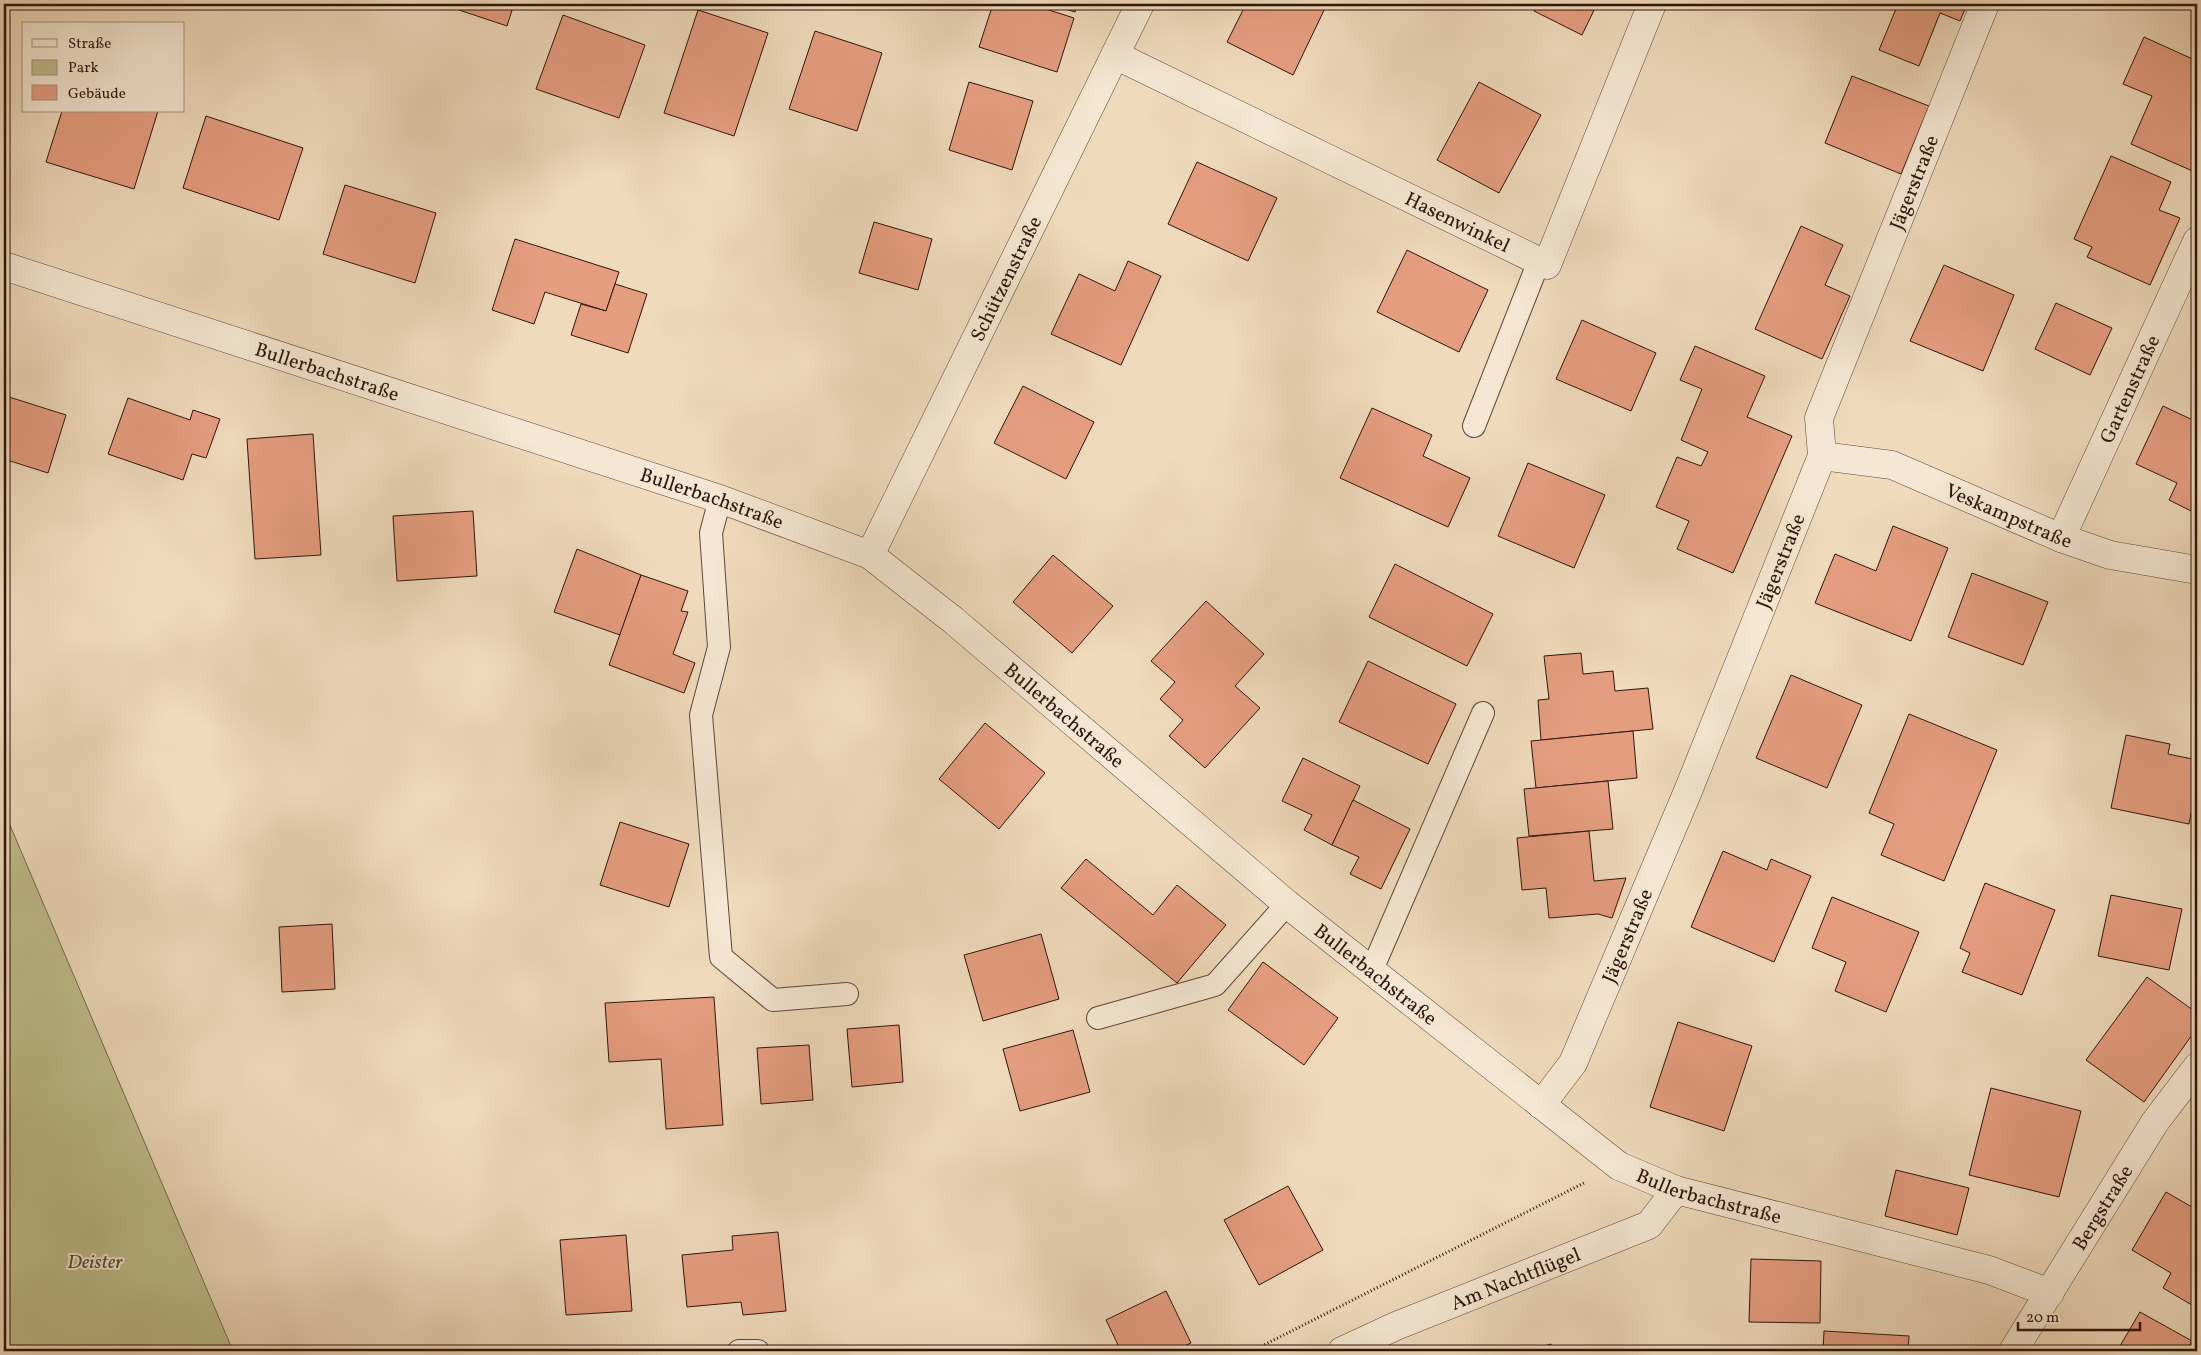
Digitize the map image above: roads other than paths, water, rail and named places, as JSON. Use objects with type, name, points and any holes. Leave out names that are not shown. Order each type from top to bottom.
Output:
[{"type":"street","name":"Schützenstraße","points":[[870,555],[1140,4]]},
{"type":"street","points":[[1539,261],[1547,265],[1652,4]]},
{"type":"street","name":"Jägerstraße","points":[[1541,1105],[1573,1064],[1688,790],[1822,456],[1819,418],[1985,4]]},
{"type":"street","name":"Hasenwinkel","points":[[1115,55],[1539,261]]},
{"type":"street","name":"Gartenstraße","points":[[2061,538],[2197,241]]},
{"type":"street","name":"Bullerbachstraße","points":[[4,266],[720,499],[870,555],[961,626],[1287,904],[1619,1166],[1676,1190],[1989,1270],[2050,1293]]},
{"type":"street","name":"Veskampstraße","points":[[1822,456],[1892,465],[2061,538],[2110,555],[2197,570]]},
{"type":"street","name":"Bergstraße","points":[[2013,1351],[2155,1122],[2197,1068]]},
{"type":"street","name":"Am Nachtflügel","points":[[1342,1351],[1396,1326],[1649,1225],[1676,1190]]},
{"type":"lane","points":[[1474,426],[1539,261]]},
{"type":"lane","points":[[720,499],[711,533],[719,647],[701,715],[721,957],[773,1000],[848,994]]},
{"type":"lane","points":[[1371,972],[1484,713]]},
{"type":"lane","points":[[1098,1018],[1215,985],[1287,904]]},
{"type":"lane","points":[[739,1351],[758,1351]]},
{"type":"park label","name":"Deister","points":[[95,1261]]}]
